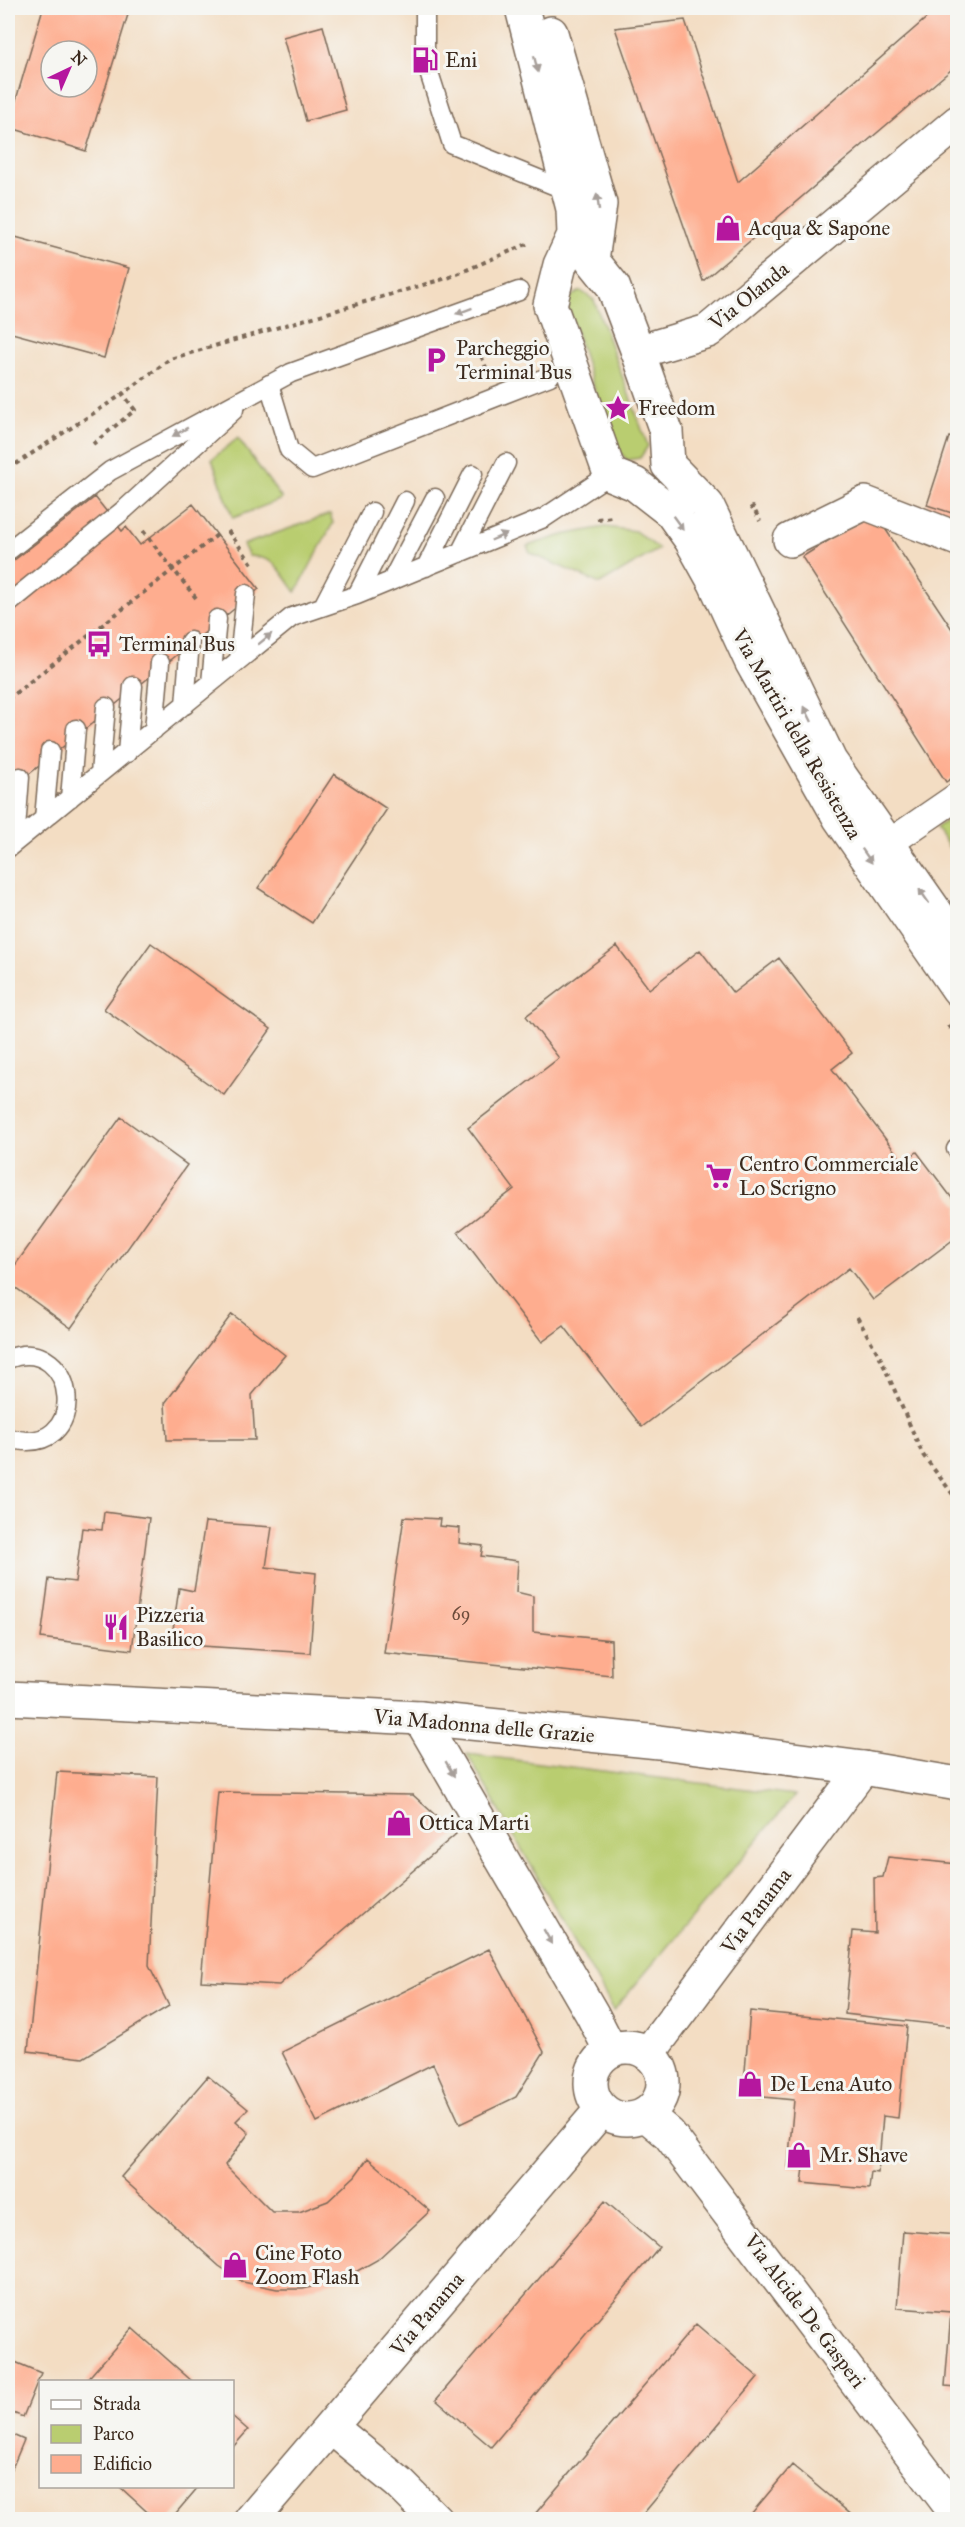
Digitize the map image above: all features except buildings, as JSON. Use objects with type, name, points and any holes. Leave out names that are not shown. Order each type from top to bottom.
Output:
[{"type":"main road","points":[[522,8],[573,209],[574,235],[560,265],[550,305],[623,479],[668,465],[666,431],[613,286],[592,260],[600,204],[543,8]]},
{"type":"main road","name":"Via Olanda","points":[[638,351],[708,331],[957,122]]},
{"type":"main road","points":[[560,265],[592,260]]},
{"type":"main road","name":"Via Martiri della Resistenza","points":[[668,465],[707,505],[830,761],[957,944]]},
{"type":"main road","name":"Via Martiri della Resistenza","points":[[623,479],[671,512],[691,540],[715,583],[752,663],[839,817],[957,989]]},
{"type":"main road","points":[[790,540],[865,503],[957,539]]},
{"type":"main road","name":"Via Madonna delle Grazie","points":[[8,1698],[420,1718],[608,1736],[863,1768],[957,1784]]},
{"type":"main road","points":[[420,1718],[592,2014],[611,2051]]},
{"type":"main road","name":"Via Panama","points":[[648,2054],[863,1768]]},
{"type":"main road","points":[[630,2047],[648,2054],[662,2073],[663,2085],[654,2107],[634,2118],[622,2118],[602,2109],[592,2089],[595,2066],[611,2051],[630,2047]]},
{"type":"main road","name":"Via Panama","points":[[251,2520],[332,2428],[602,2109]]},
{"type":"main road","name":"Via Alcide De Gasperi","points":[[645,2114],[669,2134],[957,2516]]},
{"type":"main road","points":[[332,2428],[399,2483],[436,2520]]},
{"type":"street","name":"Via Martiri della Resistenza","points":[[888,844],[957,796]]},
{"type":"lane","points":[[426,8],[425,60],[452,144],[568,191]]},
{"type":"lane","points":[[8,551],[110,471],[263,387],[291,373],[519,291]]},
{"type":"lane","points":[[263,387],[290,450],[312,469],[550,376]]},
{"type":"lane","points":[[8,604],[125,509],[263,387]]},
{"type":"lane","points":[[460,553],[506,463]]},
{"type":"lane","points":[[426,567],[473,474]]},
{"type":"lane","points":[[11,845],[292,617],[357,595],[544,518],[623,479]]},
{"type":"lane","points":[[392,580],[435,498]]},
{"type":"lane","points":[[357,595],[405,501]]},
{"type":"lane","points":[[323,606],[372,512]]},
{"type":"lane","points":[[239,660],[246,594]]},
{"type":"lane","points":[[211,683],[217,619]]},
{"type":"lane","points":[[185,705],[190,641]]},
{"type":"lane","points":[[154,730],[160,663]]},
{"type":"lane","points":[[127,753],[132,686]]},
{"type":"lane","points":[[100,773],[106,706]]},
{"type":"lane","points":[[70,798],[76,729]]},
{"type":"lane","points":[[44,819],[50,751]]},
{"type":"lane","points":[[11,845],[20,777]]},
{"type":"lane","points":[[8,1359],[24,1355],[38,1357],[51,1364],[61,1375],[67,1388],[69,1402],[58,1427],[48,1436],[35,1441],[22,1442],[8,1438]]},
{"type":"path","points":[[8,469],[123,394],[170,359],[450,277],[532,242]]},
{"type":"path","points":[[450,277],[453,284]]},
{"type":"path","points":[[478,348],[488,373]]},
{"type":"path","points":[[90,446],[135,410],[123,394]]},
{"type":"path","points":[[718,526],[753,507],[774,548],[790,540]]},
{"type":"path","points":[[594,520],[613,517],[622,520]]},
{"type":"path","points":[[142,530],[174,570]]},
{"type":"path","points":[[228,531],[259,573]]},
{"type":"path","points":[[8,699],[217,535]]},
{"type":"path","points":[[857,1317],[880,1357],[923,1455],[957,1501]]},
{"type":"green space","points":[[581,291],[594,300],[648,446],[640,458],[627,460],[613,445],[565,299]]},
{"type":"green space","points":[[238,438],[282,499],[233,518],[212,459]]},
{"type":"green space","points":[[330,514],[333,523],[296,592],[277,566],[266,559],[249,556],[243,545]]},
{"type":"green space","points":[[605,527],[635,531],[659,549],[600,584],[530,553],[527,546],[563,535]]},
{"type":"green space","points":[[957,813],[957,859],[936,828]]},
{"type":"green space","points":[[467,1754],[795,1795],[614,2010]]},
{"type":"place","name":"Eni","points":[[425,60]]},
{"type":"place","name":"Acqua & Sapone","points":[[728,228]]},
{"type":"place","name":"Parcheggio Terminal Bus","points":[[436,360]]},
{"type":"place","name":"Freedom","points":[[618,408]]},
{"type":"place","name":"Terminal Bus","points":[[99,644]]},
{"type":"place","name":"Centro Commerciale Lo Scrigno","points":[[719,1176]]},
{"type":"place","name":"Pizzeria Basilico","points":[[116,1627]]},
{"type":"place","name":"Ottica Marti","points":[[399,1823]]},
{"type":"place","name":"De Lena Auto","points":[[750,2084]]},
{"type":"place","name":"Mr. Shave","points":[[799,2155]]},
{"type":"place","name":"Cine Foto Zoom Flash","points":[[235,2265]]}]
